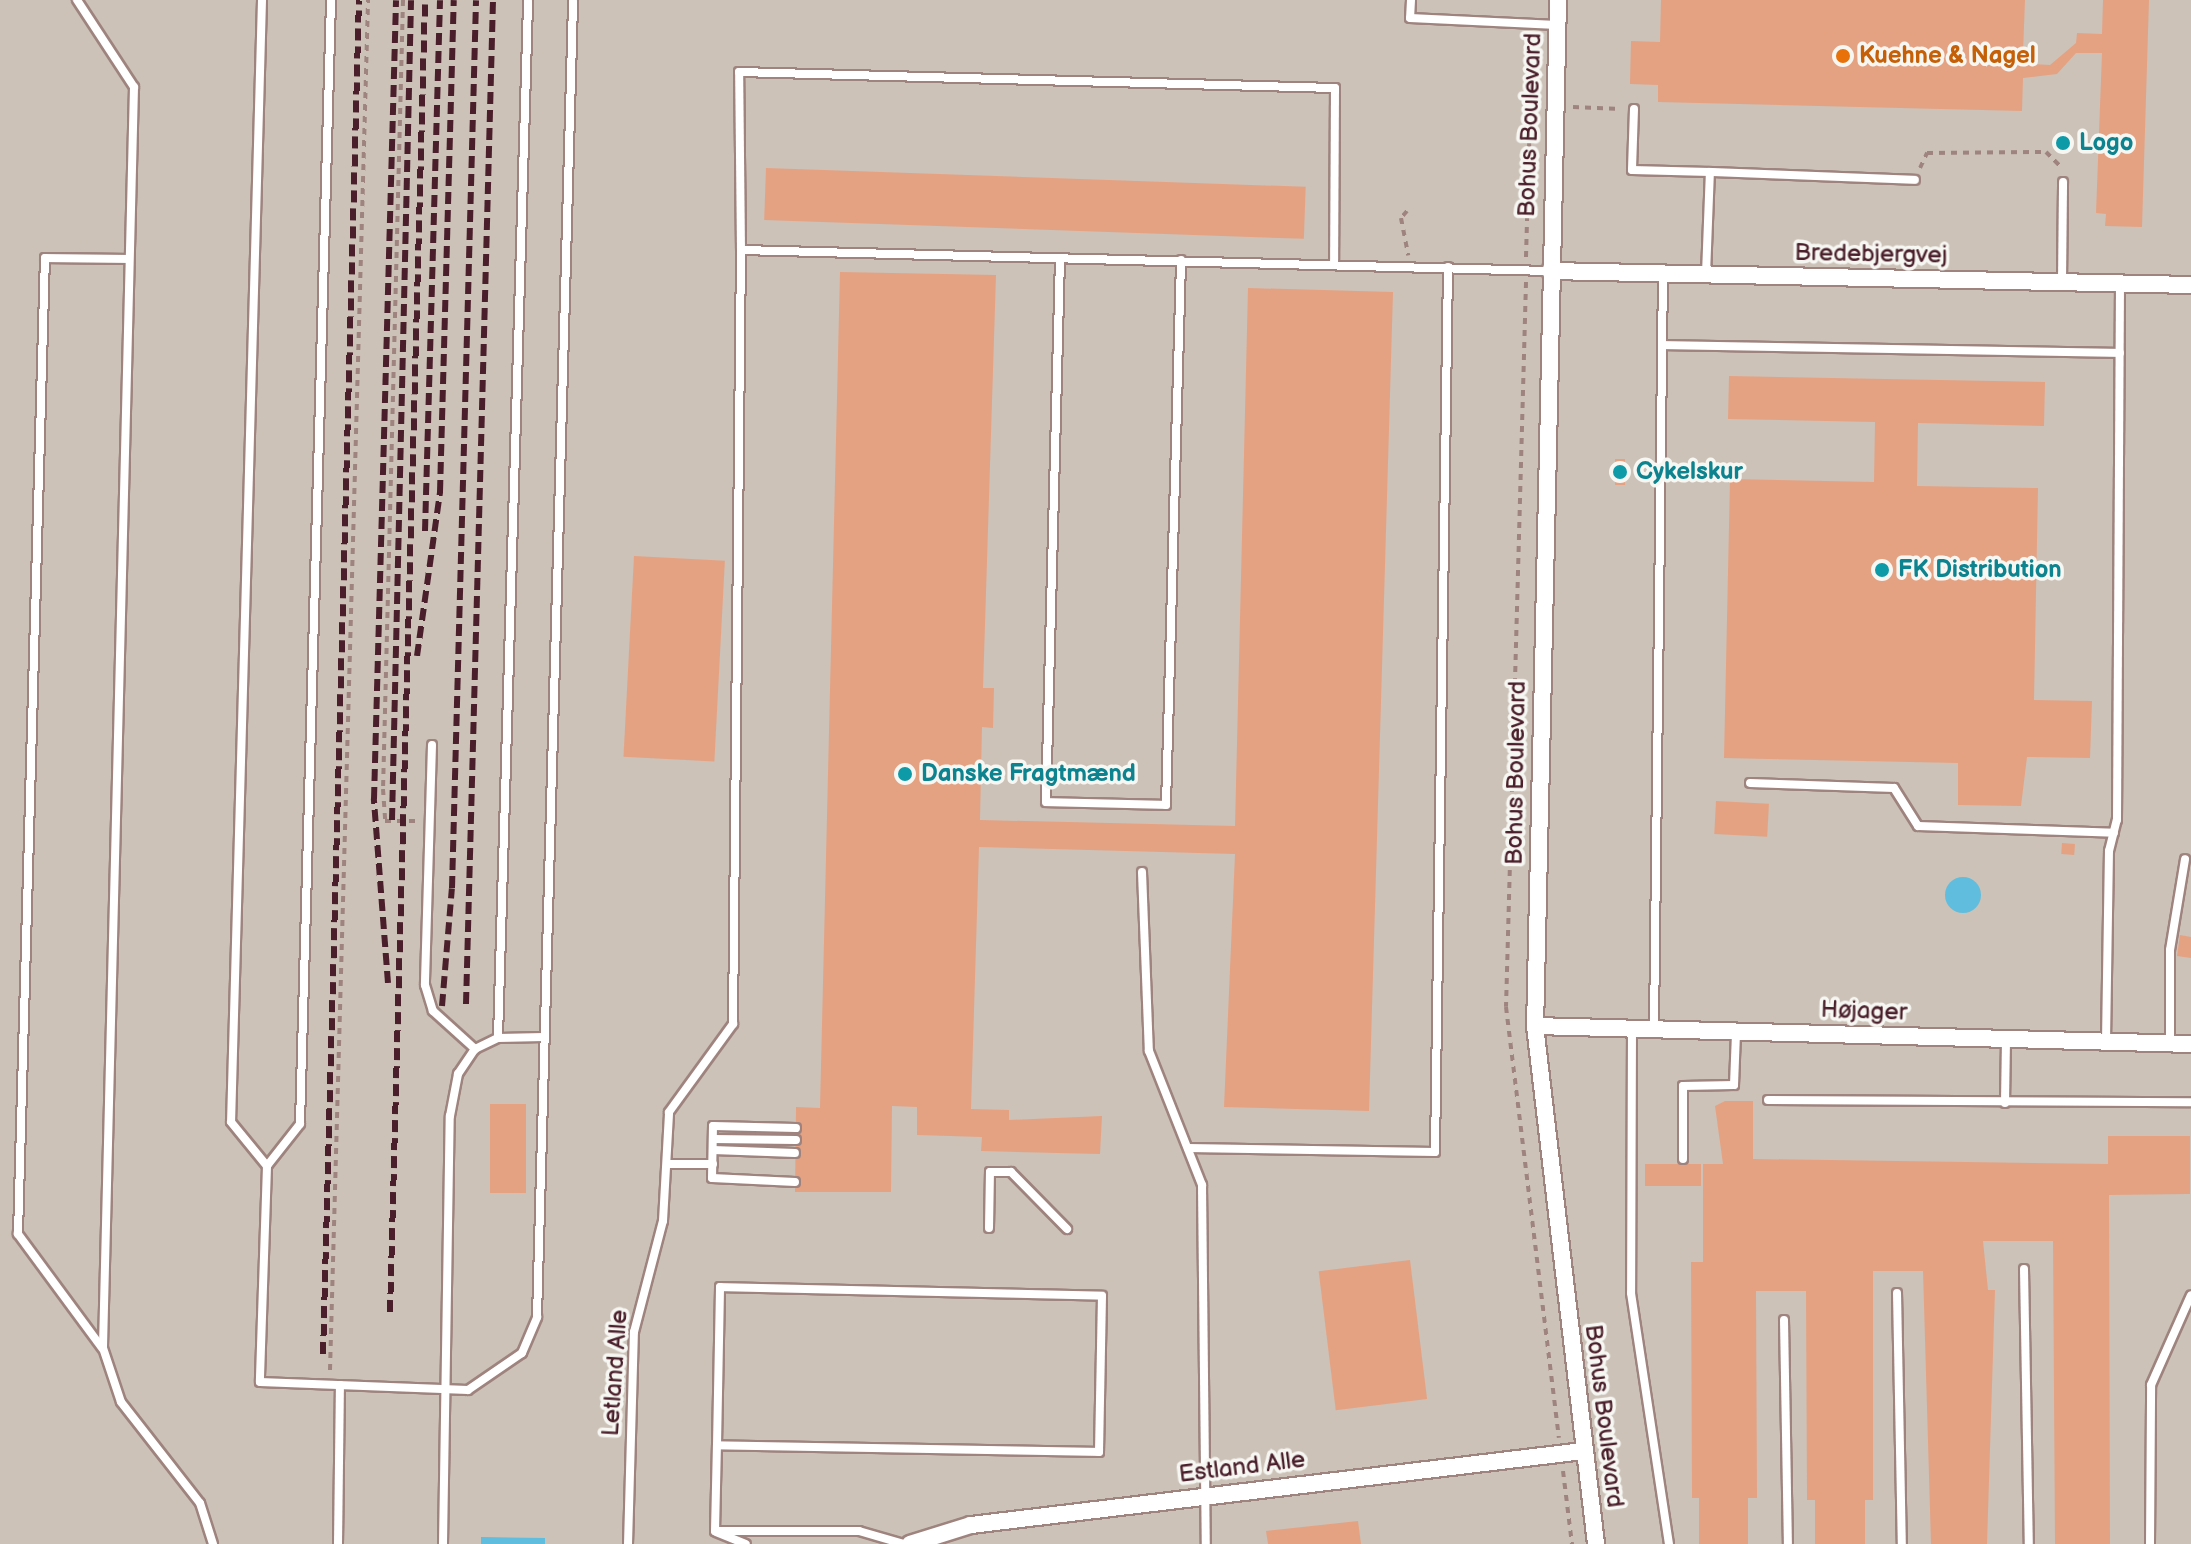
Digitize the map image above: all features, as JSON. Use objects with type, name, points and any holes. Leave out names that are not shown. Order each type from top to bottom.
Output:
[{"type":"street","name":"Bohus Boulevard","points":[[1558,0],[1535,1026],[1596,1544]]},
{"type":"street","name":"Bredebjergvej","points":[[1550,271],[2191,285]]},
{"type":"street","name":"Højager","points":[[1535,1026],[2191,1044]]},
{"type":"street","name":"Estland Alle","points":[[907,1544],[971,1525],[1583,1451]]},
{"type":"lane","points":[[77,0],[134,87],[103,1348]]},
{"type":"lane","points":[[262,0],[231,1122],[267,1166]]},
{"type":"lane","points":[[331,0],[300,1124],[267,1166],[260,1382],[468,1390],[522,1353],[534,1335],[573,0]]},
{"type":"lane","points":[[498,1038],[528,0]]},
{"type":"lane","points":[[1411,0],[1410,18],[1557,25]]},
{"type":"lane","points":[[1334,264],[1335,88],[739,72],[741,250],[1550,271]]},
{"type":"lane","points":[[1634,109],[1632,170],[1915,180]]},
{"type":"lane","points":[[1706,275],[1710,172]]},
{"type":"lane","points":[[2062,282],[2063,182]]},
{"type":"lane","name":"Letland Alle","points":[[628,1544],[634,1332],[663,1221],[669,1112],[733,1024],[741,250]]},
{"type":"lane","points":[[128,259],[45,258],[18,1234],[103,1348],[121,1402],[200,1503],[213,1544]]},
{"type":"lane","points":[[1060,258],[1046,802],[1166,805],[1181,260]]},
{"type":"lane","points":[[1188,1148],[1435,1152],[1448,267]]},
{"type":"lane","points":[[1654,1029],[1663,274]]},
{"type":"lane","points":[[2106,1041],[2114,833],[2120,283]]},
{"type":"lane","points":[[1663,345],[2120,353]]},
{"type":"lane","points":[[432,745],[425,985],[433,1011],[475,1049]]},
{"type":"lane","points":[[1750,783],[1894,788],[1918,826],[2114,833]]},
{"type":"lane","points":[[2170,1043],[2170,950],[2185,859]]},
{"type":"lane","points":[[1142,872],[1149,1051],[1202,1185],[1201,1496],[1206,1544]]},
{"type":"lane","points":[[1632,1028],[1631,1293],[1669,1544]]},
{"type":"lane","points":[[1683,1159],[1683,1086],[1734,1085],[1736,1031]]},
{"type":"lane","points":[[443,1544],[450,1116],[458,1074],[475,1049],[498,1038],[544,1037]]},
{"type":"lane","points":[[2005,1103],[2006,1039]]},
{"type":"lane","points":[[1768,1100],[2191,1102]]},
{"type":"lane","points":[[795,1182],[712,1178],[713,1126],[796,1128]]},
{"type":"lane","points":[[713,1139],[796,1140]]},
{"type":"lane","points":[[713,1150],[795,1153]]},
{"type":"lane","points":[[667,1164],[713,1164]]},
{"type":"lane","points":[[989,1228],[990,1172],[1011,1172],[1067,1229]]},
{"type":"lane","points":[[2024,1269],[2029,1544]]},
{"type":"lane","points":[[715,1531],[720,1287],[1102,1296],[1099,1452],[717,1445]]},
{"type":"lane","points":[[1897,1293],[1902,1544]]},
{"type":"lane","points":[[2150,1544],[2151,1385],[2191,1295]]},
{"type":"lane","points":[[1784,1320],[1788,1544]]},
{"type":"lane","points":[[338,1544],[340,1385]]},
{"type":"lane","points":[[715,1531],[746,1544]]},
{"type":"lane","points":[[715,1531],[859,1531],[907,1544]]},
{"type":"path","points":[[330,1385],[368,0]]},
{"type":"path","points":[[403,0],[383,789],[385,821],[430,822]]},
{"type":"path","points":[[1555,106],[1634,109]]},
{"type":"path","points":[[1915,180],[1927,153],[2046,152],[2063,169],[2063,182]]},
{"type":"path","points":[[1407,211],[1401,218],[1408,265]]},
{"type":"shaded area","points":[[0,0],[2191,0],[2191,1544],[0,1544]]},
{"type":"water","points":[[1963,877],[1976,882],[1981,895],[1976,908],[1963,913],[1950,908],[1945,895],[1950,882]]},
{"type":"water","points":[[481,1537],[545,1538],[545,1544],[481,1544]]},
{"type":"building","points":[[1661,0],[2025,0],[2023,53],[2030,64],[2050,65],[2076,43],[2077,33],[2102,34],[2103,0],[2149,0],[2142,227],[2105,226],[2106,214],[2096,213],[2102,53],[2076,53],[2057,74],[2023,78],[2022,111],[1658,102],[1658,85],[1630,84],[1631,41],[1660,42]]},
{"type":"building","points":[[766,168],[1306,187],[1304,239],[764,220]]},
{"type":"building","name":"Danske Fragtmænd","points":[[840,272],[996,275],[983,688],[994,688],[993,728],[982,727],[980,820],[1235,826],[1248,288],[1393,292],[1369,1111],[1224,1107],[1235,854],[979,847],[971,1109],[1009,1110],[1009,1120],[1102,1116],[1100,1154],[981,1151],[982,1137],[917,1135],[917,1107],[892,1106],[891,1192],[795,1192],[796,1107],[820,1108]]},
{"type":"building","name":"FK Distribution","points":[[1729,376],[2045,382],[2044,426],[1918,423],[1917,486],[2038,488],[2034,700],[2092,701],[2090,758],[2027,757],[2021,806],[1958,805],[1958,763],[1724,758],[1730,479],[1874,482],[1875,422],[1728,419]]},
{"type":"building","name":"Cykelskur","points":[[1615,459],[1625,459],[1625,485],[1615,485]]},
{"type":"building","points":[[634,556],[725,561],[714,761],[623,757]]},
{"type":"building","points":[[1716,801],[1769,804],[1767,837],[1714,834]]},
{"type":"building","points":[[2062,843],[2075,844],[2074,855],[2061,854]]},
{"type":"building","points":[[2180,935],[2191,937],[2191,958],[2177,956]]},
{"type":"building","points":[[1725,1101],[1753,1101],[1753,1159],[2108,1164],[2108,1136],[2190,1136],[2190,1194],[2109,1195],[2110,1544],[2055,1544],[2053,1241],[1983,1241],[1988,1290],[1995,1290],[1987,1544],[1931,1544],[1923,1271],[1873,1271],[1873,1500],[1865,1500],[1865,1544],[1815,1544],[1815,1500],[1807,1500],[1806,1291],[1756,1291],[1757,1498],[1748,1498],[1748,1544],[1699,1544],[1699,1498],[1692,1498],[1691,1262],[1703,1262],[1703,1164],[1723,1164],[1715,1106]]},
{"type":"building","points":[[490,1104],[526,1104],[526,1193],[490,1193]]},
{"type":"building","points":[[1645,1164],[1701,1164],[1701,1186],[1645,1186]]},
{"type":"building","points":[[1410,1260],[1427,1399],[1336,1410],[1319,1271]]},
{"type":"building","points":[[1358,1521],[1361,1544],[1268,1544],[1266,1531]]},
{"type":"railway","points":[[323,1354],[359,0]]},
{"type":"railway","points":[[388,983],[374,799],[396,0]]},
{"type":"railway","points":[[392,820],[411,0]]},
{"type":"railway","points":[[390,1312],[425,0]]},
{"type":"railway","points":[[425,531],[440,0]]},
{"type":"railway","points":[[417,656],[440,492],[454,0]]},
{"type":"railway","points":[[442,1006],[452,888],[476,0]]},
{"type":"railway","points":[[466,1004],[493,0]]},
{"type":"place","name":"Kuehne & Nagel","points":[[1843,56]]},
{"type":"place","name":"Logo","points":[[2063,143]]},
{"type":"place","name":"Cykelskur","points":[[1620,472]]},
{"type":"place","name":"FK Distribution","points":[[1882,570]]},
{"type":"place","name":"Danske Fragtmænd","points":[[905,774]]}]
